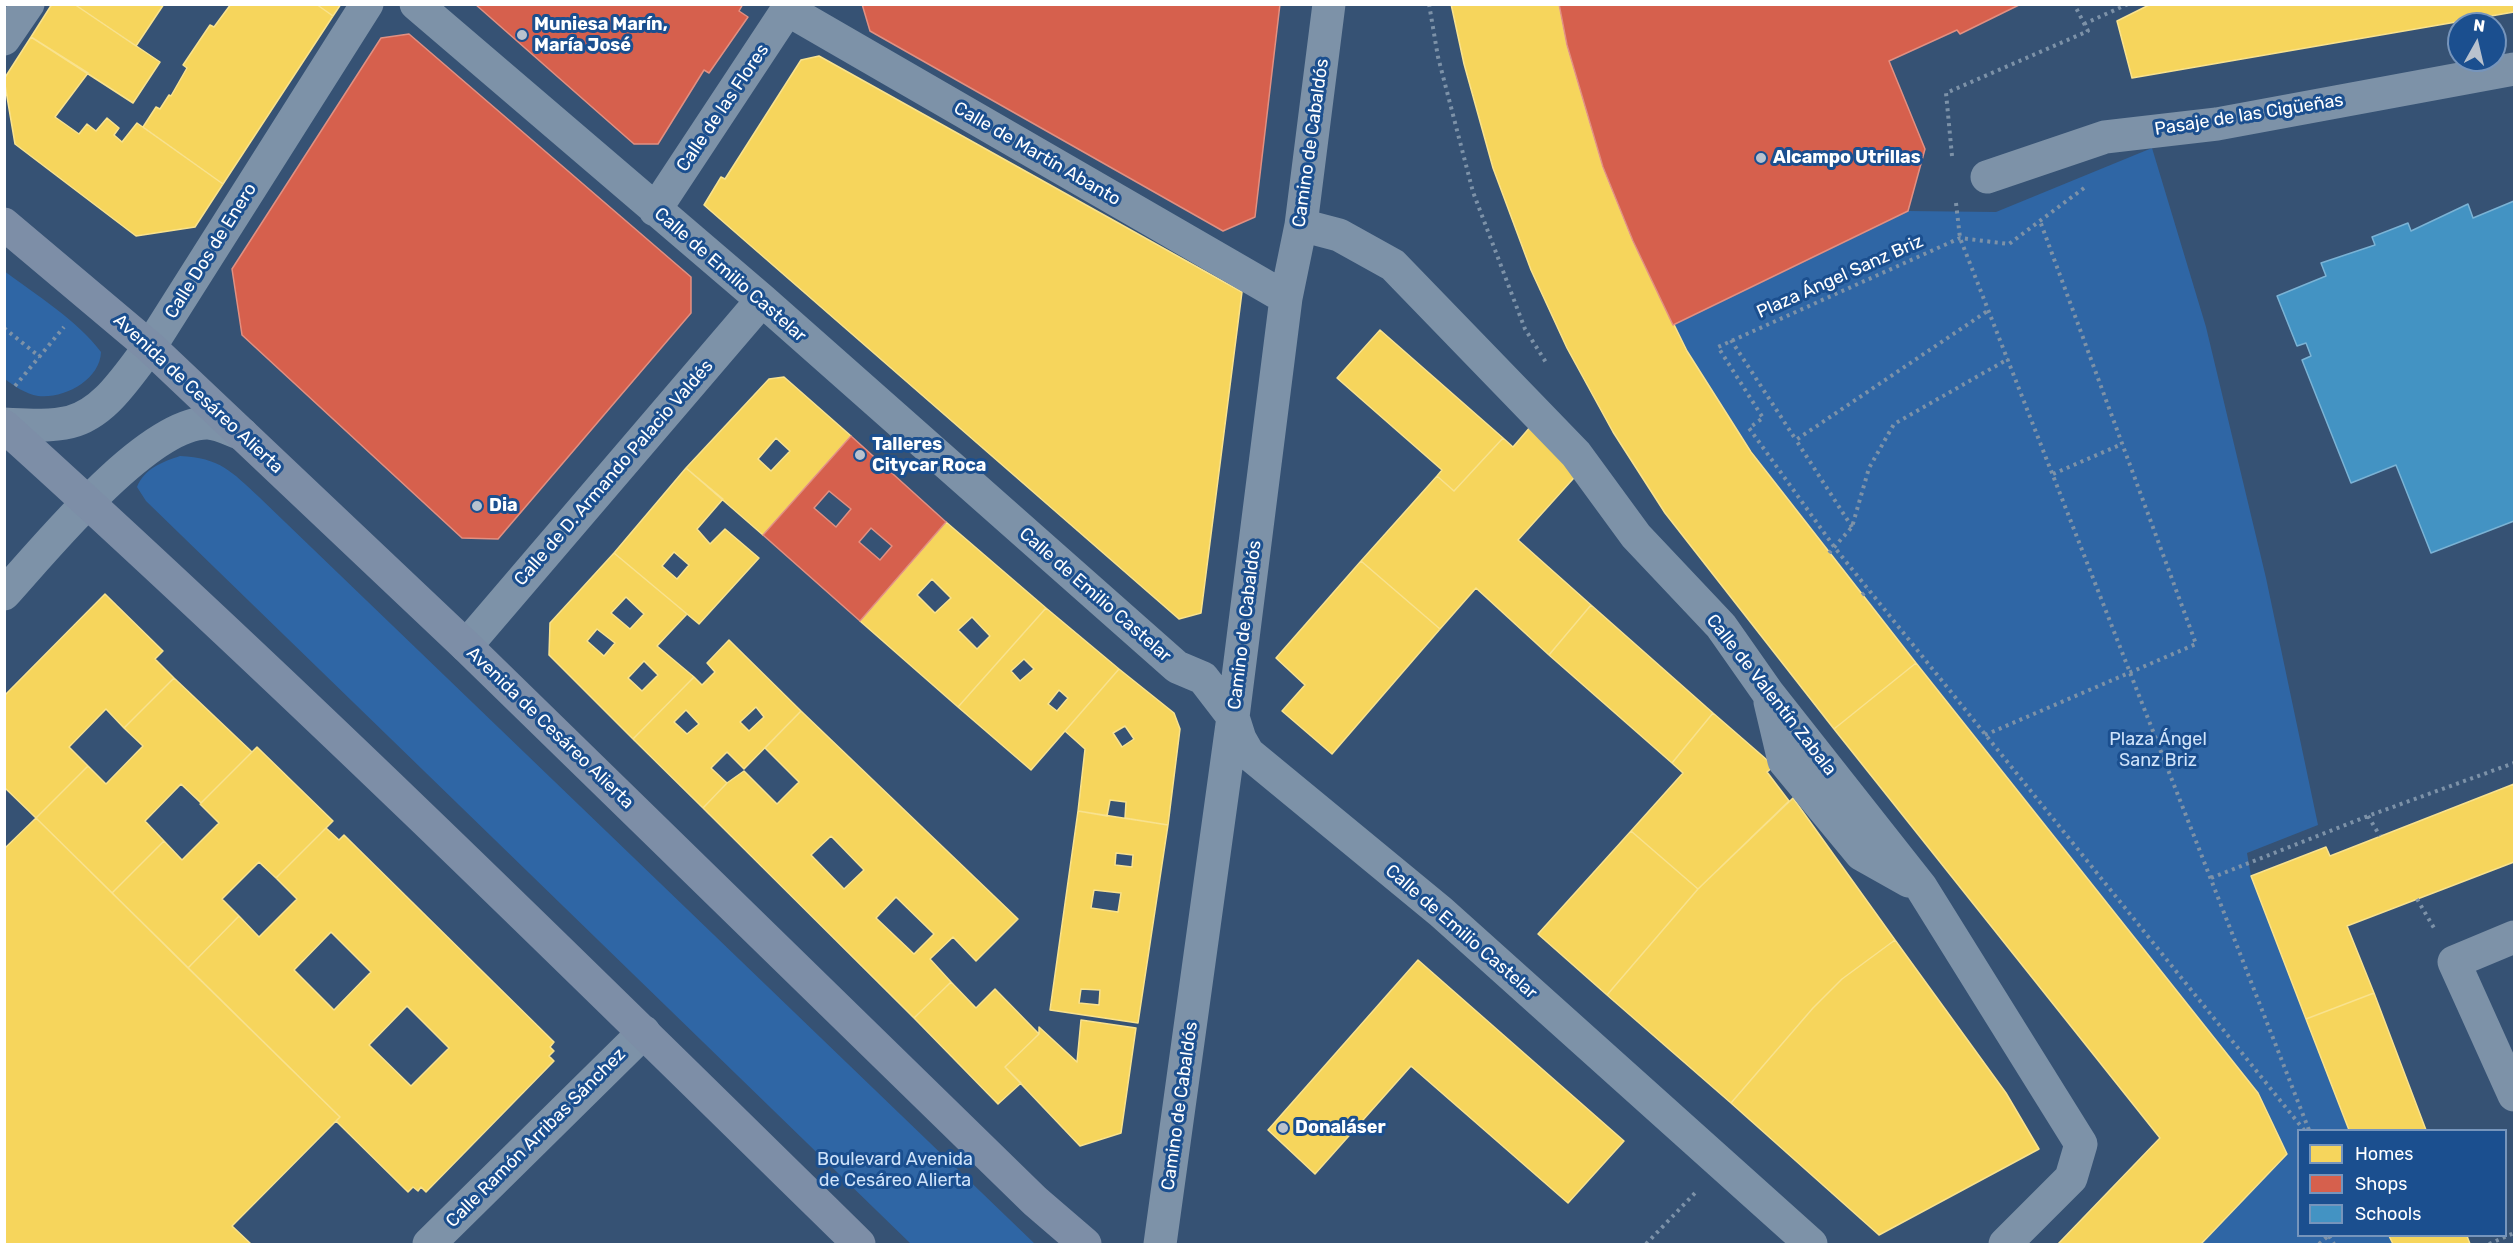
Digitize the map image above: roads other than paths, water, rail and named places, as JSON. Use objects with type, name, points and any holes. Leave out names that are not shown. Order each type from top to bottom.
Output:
[{"type":"main road","name":"Avenida de Cesáreo Alierta","points":[[4,225],[150,347],[466,646],[1026,1193],[1085,1245]]},
{"type":"main road","points":[[4,425],[148,555],[644,1032],[860,1245]]},
{"type":"street","points":[[4,39],[28,4]]},
{"type":"street","name":"Calle Dos de Enero","points":[[4,425],[53,425],[85,417],[118,388],[150,347],[368,4]]},
{"type":"street","name":"Calle de Emilio Castelar","points":[[416,4],[762,300],[1177,667],[1203,678],[1233,717],[1240,739],[1248,753],[1441,912],[1811,1245]]},
{"type":"street","name":"Camino de Cabaldós","points":[[1160,1245],[1233,717],[1286,298],[1301,225],[1329,4]]},
{"type":"street","name":"Calle de las Flores","points":[[655,210],[789,7]]},
{"type":"street","name":"Calle de Martín Abanto","points":[[789,7],[1286,298]]},
{"type":"street","name":"Pasaje de las Cigüeñas","points":[[1987,177],[2105,136],[2217,124],[2514,69]]},
{"type":"street","name":"Calle de Valentín Zabala","points":[[1301,225],[1339,235],[1393,265],[1576,454],[1636,536],[1721,626],[1768,693],[1921,887],[2081,1144],[2071,1178],[2006,1245]]},
{"type":"street","name":"Calle de D. Armando Palacio Valdés","points":[[466,646],[762,300]]},
{"type":"street","points":[[4,594],[127,466],[173,433],[187,427],[208,423],[242,434]]},
{"type":"street","points":[[2514,937],[2454,962],[2514,1095]]},
{"type":"street","name":"Calle Ramón Arribas Sánchez","points":[[429,1245],[644,1032]]},
{"type":"place","name":"Muniesa Marín, María José","points":[[522,35]]},
{"type":"place","name":"Alcampo Utrillas","points":[[1761,158]]},
{"type":"place","name":"Talleres Citycar Roca","points":[[860,455]]},
{"type":"place","name":"Dia","points":[[477,506]]},
{"type":"place","name":"Donaláser","points":[[1283,1128]]},
{"type":"park label","name":"Plaza Ángel Sanz Briz","points":[[2158,750]]},
{"type":"park label","name":"Boulevard Avenida de Cesáreo Alierta","points":[[895,1170]]}]
